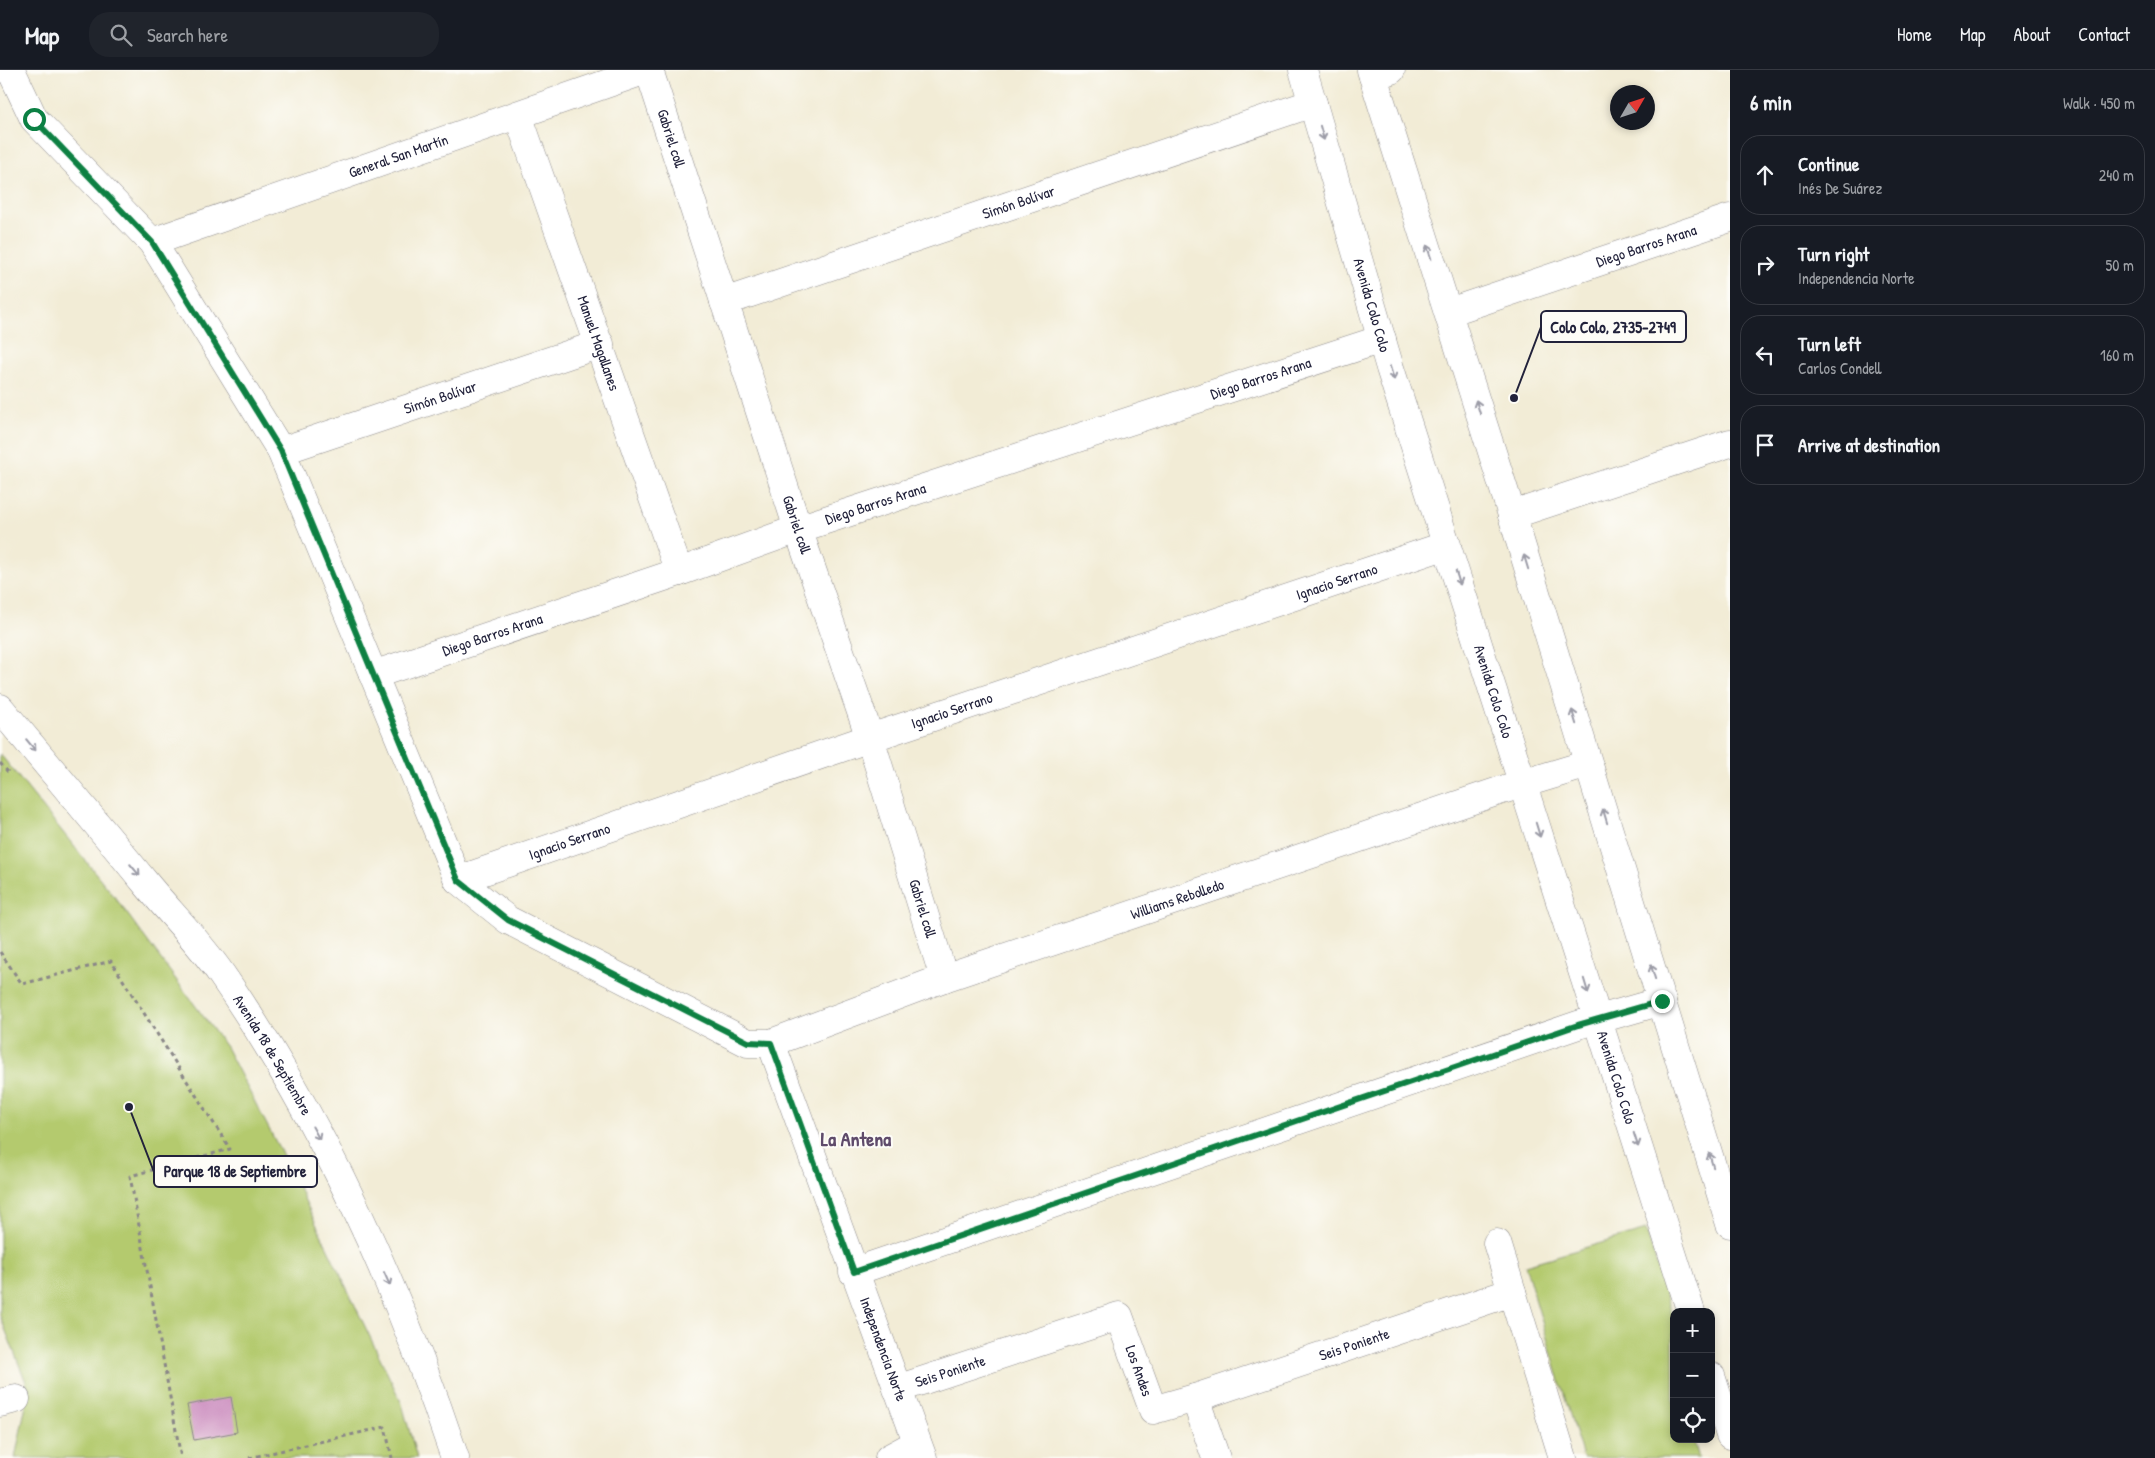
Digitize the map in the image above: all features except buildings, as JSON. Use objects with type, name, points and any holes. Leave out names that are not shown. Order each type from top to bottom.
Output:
[{"type":"street","points":[[11,70],[34,119],[152,242],[281,451],[458,880],[508,920],[748,1042],[771,1043]]},
{"type":"street","name":"General San Martín","points":[[152,242],[648,70]]},
{"type":"street","name":"Gabriel coll","points":[[648,70],[798,529],[870,738],[944,978]]},
{"type":"street","name":"Avenida Colo Colo","points":[[1303,70],[1382,339],[1596,1019],[1690,1308]]},
{"type":"street","points":[[1378,72],[1449,312],[1730,1224]]},
{"type":"street","name":"Simón Bolívar","points":[[724,302],[1313,104]]},
{"type":"street","name":"Manuel Magallanes","points":[[518,115],[679,572]]},
{"type":"street","name":"Diego Barros Arana","points":[[1449,312],[1730,218]]},
{"type":"street","name":"Diego Barros Arana","points":[[373,675],[679,572],[798,529],[1382,339]]},
{"type":"street","name":"Simón Bolívar","points":[[281,451],[600,344]]},
{"type":"street","points":[[1512,515],[1730,443]]},
{"type":"street","name":"Ignacio Serrano","points":[[458,880],[870,738],[1447,545]]},
{"type":"street","name":"Avenida 18 de Septiembre","points":[[0,708],[221,973],[272,1054],[319,1138],[362,1224],[401,1311],[436,1401],[455,1458]]},
{"type":"street","name":"Williams Rebolledo","points":[[771,1043],[944,978],[1523,784],[1588,764]]},
{"type":"street","points":[[854,1272],[1596,1019],[1662,1001]]},
{"type":"street","name":"Independencia Norte","points":[[771,1043],[920,1450]]},
{"type":"street","points":[[1497,1243],[1563,1458]]},
{"type":"street","name":"Seis Poniente","points":[[1195,1398],[1512,1292]]},
{"type":"street","name":"Seis Poniente","points":[[897,1389],[1119,1316]]},
{"type":"street","name":"Los Andes","points":[[1119,1316],[1153,1410],[1195,1398]]},
{"type":"street","points":[[1715,1388],[1730,1435]]},
{"type":"street","points":[[1195,1398],[1216,1458]]},
{"type":"street","points":[[889,1458],[920,1450]]},
{"type":"path","points":[[0,952],[22,984],[111,961],[230,1149],[130,1176],[181,1458]]},
{"type":"path","points":[[249,1458],[385,1427],[392,1458]]},
{"type":"green space","points":[[0,754],[114,896],[226,1047],[289,1167],[402,1404],[417,1458],[15,1458],[29,1390],[0,1316]]},
{"type":"green space","points":[[1646,1230],[1670,1308],[1670,1443],[1694,1443],[1699,1458],[1583,1458],[1525,1265]]},
{"type":"place","name":"Colo Colo, 2735-2749","points":[[1514,398]]},
{"type":"place","name":"Parque 18 de Septiembre","points":[[129,1107]]},
{"type":"district","name":"La Antena","points":[[856,1139]]},
{"type":"route","points":[[34,119],[152,242],[281,451],[458,880],[508,920],[748,1042],[771,1043],[854,1272],[1578,1025],[1662,1001]]}]
